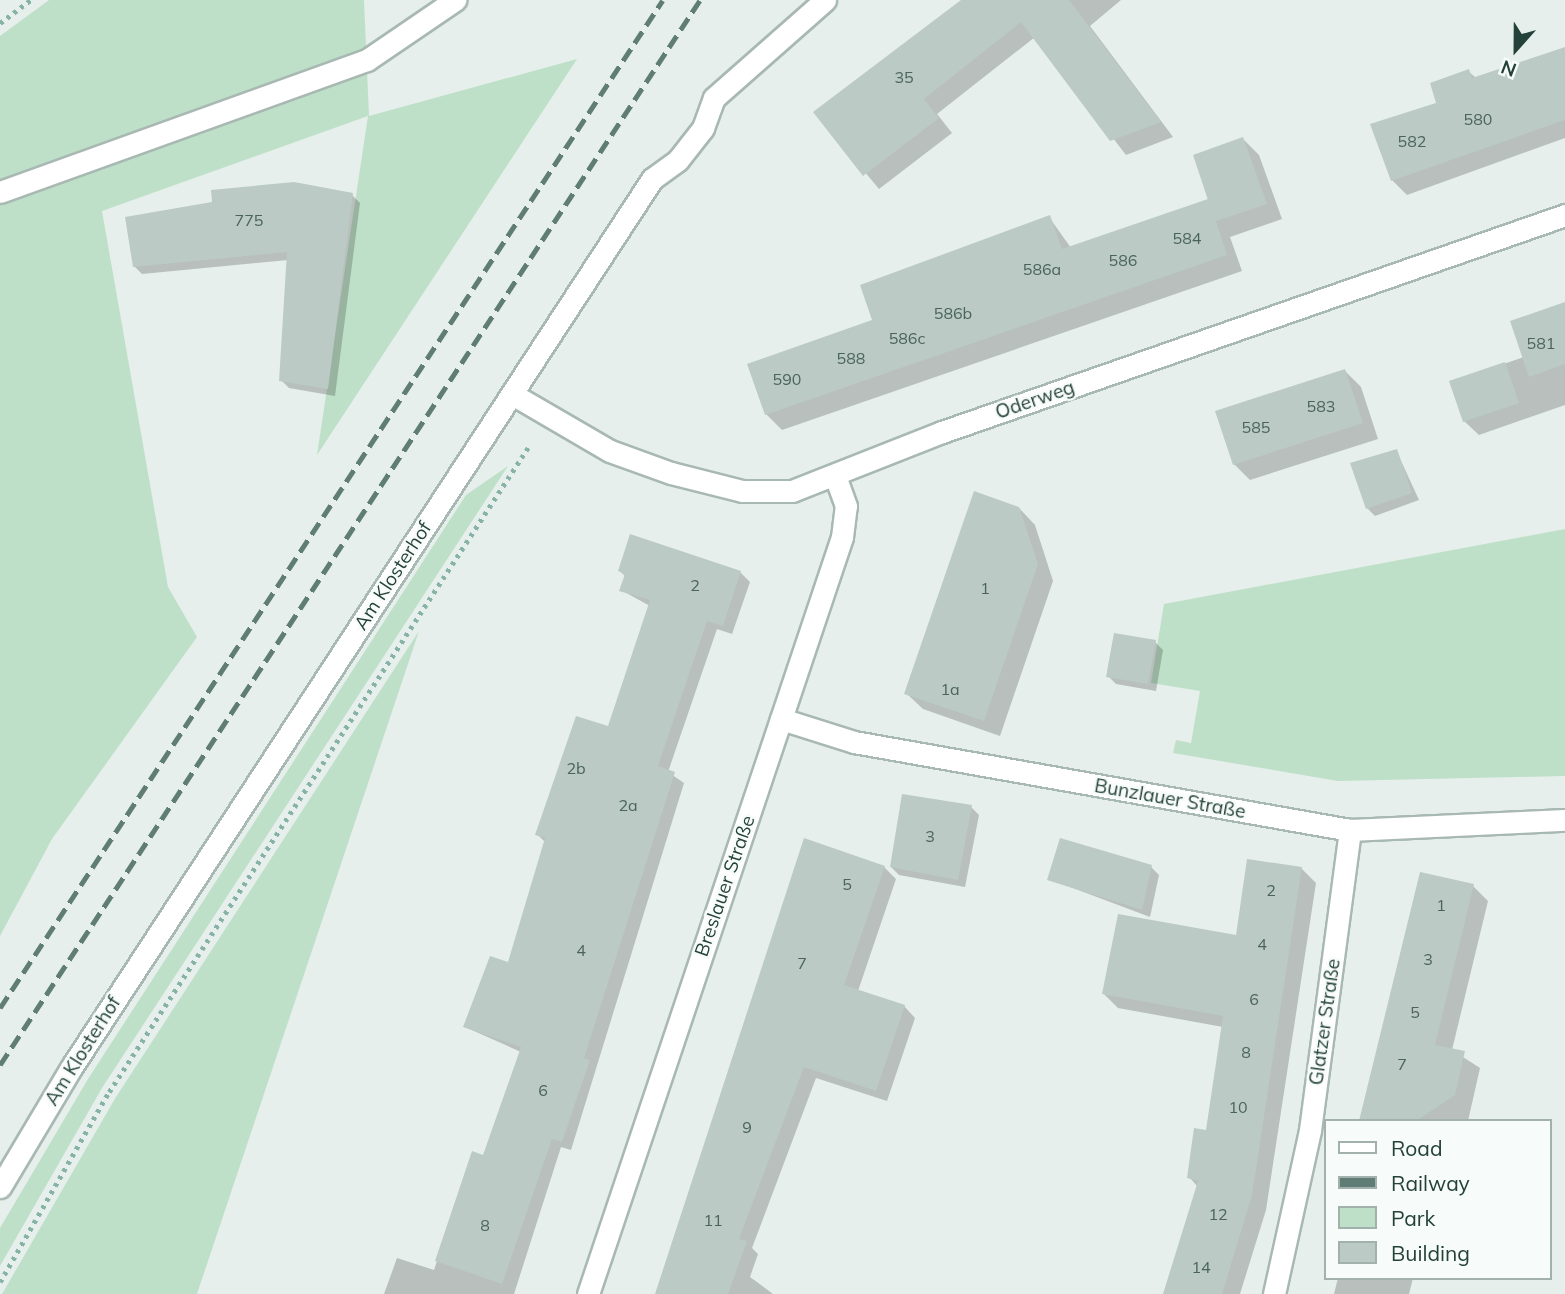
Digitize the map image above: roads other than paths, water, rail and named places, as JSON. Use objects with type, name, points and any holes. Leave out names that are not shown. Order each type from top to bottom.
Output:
[{"type":"street","points":[[0,192],[367,61],[455,0]]},
{"type":"street","name":"Am Klosterhof","points":[[0,1187],[71,1068],[652,178],[678,160],[703,128],[714,98],[825,0]]},
{"type":"street","name":"Oderweg","points":[[512,394],[547,418],[610,451],[742,491],[792,491],[942,432],[1565,215]]},
{"type":"street","name":"Breslauer Straße","points":[[589,1294],[842,537],[846,506],[835,476]]},
{"type":"street","name":"Bunzlauer Straße","points":[[781,719],[854,742],[1350,830],[1565,820]]},
{"type":"street","name":"Glatzer Straße","points":[[1274,1294],[1310,1130],[1350,830]]},
{"type":"railway","points":[[0,1008],[663,0]]},
{"type":"railway","points":[[0,1065],[700,0]]}]
